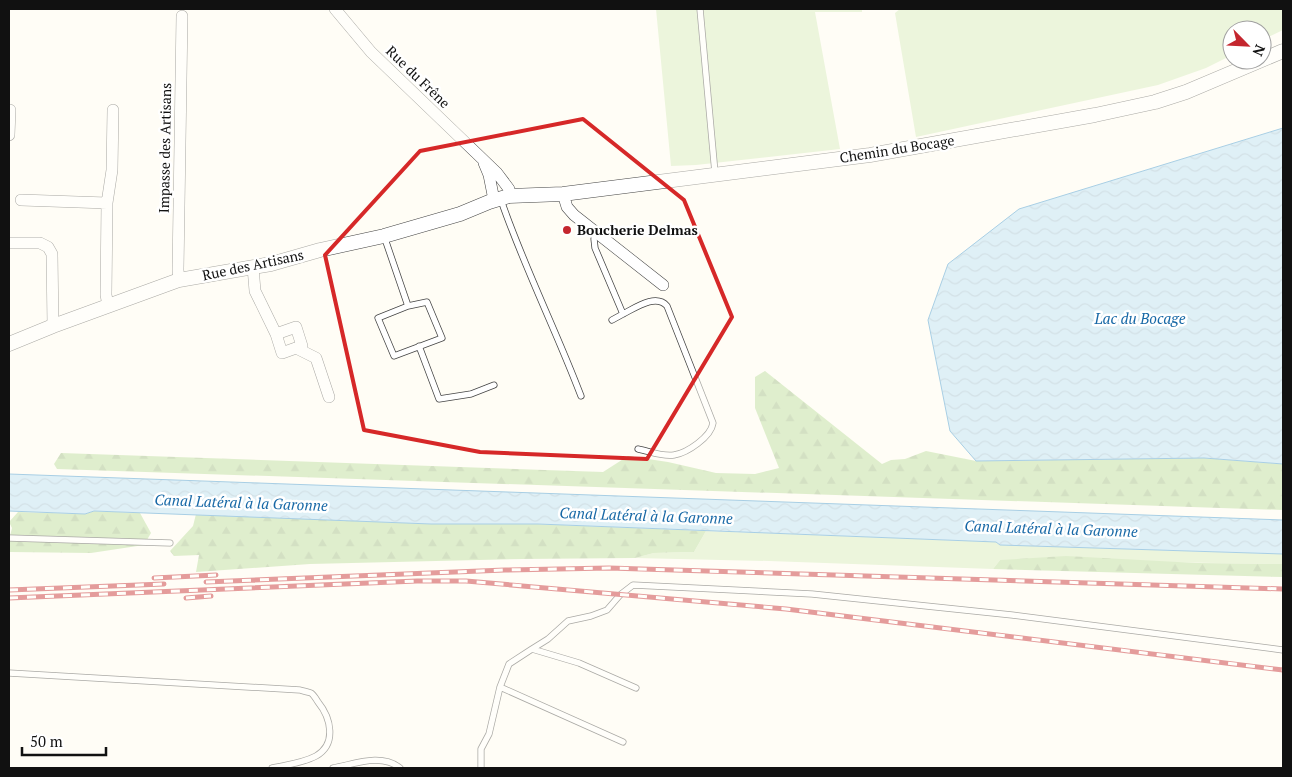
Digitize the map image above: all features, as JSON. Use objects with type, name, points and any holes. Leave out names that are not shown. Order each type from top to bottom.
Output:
[{"type":"street","name":"Rue du Frêne","points":[[335,9],[371,52],[505,182],[509,189],[501,198],[484,162]]},
{"type":"street","name":"Impasse des Artisans","points":[[179,280],[182,16]]},
{"type":"street","name":"Chemin du Bocage","points":[[501,198],[563,194],[870,155],[1095,116],[1155,102],[1186,92],[1283,51]]},
{"type":"street","points":[[9,110],[9,135]]},
{"type":"street","points":[[108,305],[106,295],[107,203],[112,170],[113,110]]},
{"type":"street","points":[[563,194],[567,207],[664,285]]},
{"type":"street","name":"Rue des Artisans","points":[[9,344],[108,305],[179,280],[271,264],[320,250],[384,236],[460,214],[501,198]]},
{"type":"street","points":[[21,200],[107,203]]},
{"type":"street","points":[[9,243],[40,243],[48,247],[52,254],[53,326]]},
{"type":"street","points":[[253,267],[256,291],[276,334],[282,353],[302,346],[296,327],[276,334]]},
{"type":"street","points":[[296,348],[316,358],[329,397]]},
{"type":"lane","points":[[700,9],[716,175]]},
{"type":"lane","points":[[501,198],[532,282],[563,348],[581,396]]},
{"type":"lane","points":[[595,231],[595,248],[622,314]]},
{"type":"lane","points":[[384,236],[408,306]]},
{"type":"lane","points":[[612,320],[655,300],[665,302],[713,423],[712,429],[705,438],[681,453],[663,455],[638,449]]},
{"type":"lane","points":[[427,302],[442,338],[394,356],[378,318],[408,306],[427,302]]},
{"type":"lane","points":[[419,346],[439,399],[471,394],[494,385]]},
{"type":"lane","points":[[9,538],[170,543]]},
{"type":"lane","points":[[481,768],[481,749],[489,734],[500,686],[509,664],[548,639],[568,621],[607,610],[620,594],[633,584],[812,594],[1012,615],[1283,650]]},
{"type":"lane","points":[[532,649],[579,663],[636,688]]},
{"type":"lane","points":[[9,673],[300,690],[312,694],[323,707],[331,726],[330,735],[324,748],[317,755],[299,763],[272,768]]},
{"type":"lane","points":[[500,686],[623,742]]},
{"type":"lane","points":[[333,768],[372,760],[384,760],[400,768]]},
{"type":"highlighted area","points":[[583,119],[684,200],[732,317],[647,459],[480,452],[364,430],[325,255],[420,151]]},
{"type":"green space","points":[[656,9],[862,9],[862,12],[815,12],[840,149],[696,165],[671,166]]},
{"type":"green space","points":[[900,9],[1283,9],[1283,30],[1272,35],[1272,20],[1222,20],[1222,60],[1206,68],[1158,85],[916,137],[895,13]]},
{"type":"green space","points":[[765,371],[882,464],[891,460],[905,459],[926,451],[976,461],[1204,458],[1283,464],[1283,510],[57,469],[54,464],[61,453],[603,472],[628,456],[668,462],[716,473],[755,474],[779,468],[755,408],[755,377]]},
{"type":"green space","points":[[94,511],[140,513],[151,533],[144,545],[91,553],[10,552],[9,540],[12,528],[9,522],[18,512],[85,514]]},
{"type":"green space","points":[[196,514],[431,524],[538,524],[706,531],[694,552],[654,553],[635,558],[310,564],[196,572],[199,555],[174,556],[170,551],[193,526]]},
{"type":"green space","points":[[706,531],[996,542],[1000,545],[1283,554],[1283,564],[1000,560],[993,569],[635,558],[654,553],[694,552]]},
{"type":"green space","points":[[1066,556],[1197,563],[1283,564],[1283,577],[993,569],[1000,560]]},
{"type":"water","name":"Lac du Bocage","points":[[1283,128],[1283,464],[1204,458],[976,461],[950,431],[928,320],[948,264],[1019,209]]},
{"type":"water","name":"Canal Latéral à la Garonne","points":[[9,474],[1283,520],[1283,554],[1000,545],[996,542],[538,524],[431,524],[94,511],[85,514],[9,511]]},
{"type":"railway","points":[[206,582],[505,570],[609,568],[1283,589]]},
{"type":"railway","points":[[154,578],[216,575]]},
{"type":"railway","points":[[9,598],[417,581],[466,581],[786,609],[1283,670]]},
{"type":"railway","points":[[9,590],[164,584]]},
{"type":"railway","points":[[186,598],[211,596]]},
{"type":"place","name":"Boucherie Delmas","points":[[567,230]]}]
